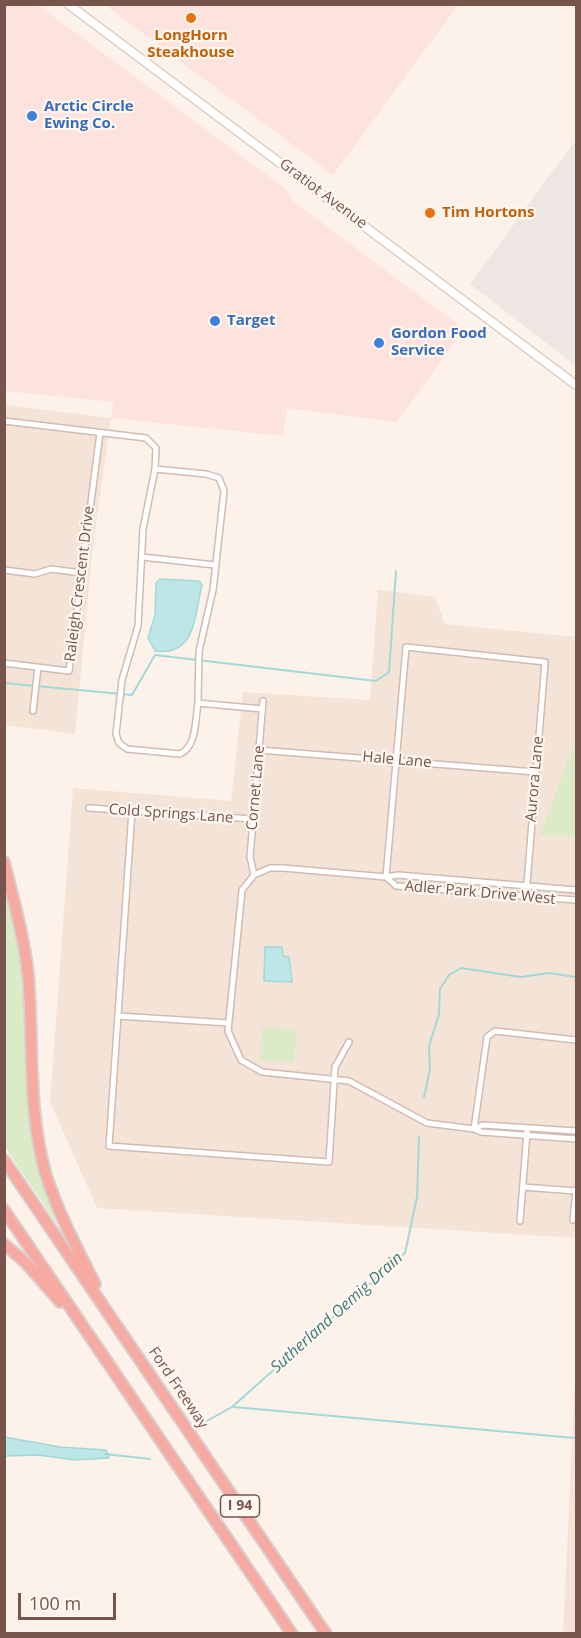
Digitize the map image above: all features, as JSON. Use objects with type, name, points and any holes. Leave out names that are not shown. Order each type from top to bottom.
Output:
[{"type":"highway","points":[[4,862],[28,973],[33,1099],[44,1165],[68,1230],[116,1324]]},
{"type":"highway","name":"Ford Freeway","points":[[4,1160],[326,1634]]},
{"type":"highway","name":"I 94","points":[[4,1210],[292,1634]]},
{"type":"highway","points":[[4,1244],[39,1277],[99,1348]]},
{"type":"main road","name":"Gratiot Avenue","points":[[68,4],[576,385]]},
{"type":"street","points":[[4,421],[146,438],[156,448],[155,469],[147,502],[138,626],[122,680],[116,734],[119,743],[127,749],[180,754],[187,750],[192,742],[198,703],[199,651],[215,565],[224,491],[219,478],[206,474],[155,469]]},
{"type":"street","name":"Raleigh Crescent Drive","points":[[4,663],[69,671],[100,433]]},
{"type":"street","points":[[142,556],[215,565]]},
{"type":"street","points":[[4,570],[35,574],[51,569],[82,573]]},
{"type":"street","name":"Aurora Lane","points":[[398,760],[406,647],[545,662],[526,896]]},
{"type":"street","points":[[33,711],[38,667]]},
{"type":"street","name":"Cornet Lane","points":[[254,875],[250,857],[263,701]]},
{"type":"street","points":[[198,703],[262,709]]},
{"type":"street","name":"Hale Lane","points":[[259,750],[536,772]]},
{"type":"street","points":[[386,877],[398,760]]},
{"type":"street","name":"Cold Springs Lane","points":[[89,808],[253,819]]},
{"type":"street","points":[[132,811],[109,1146],[329,1162],[334,1080],[339,1057],[349,1042]]},
{"type":"street","name":"Adler Park Drive West","points":[[254,875],[283,867],[386,877],[398,875],[576,890]]},
{"type":"street","points":[[254,875],[240,898],[229,1023],[233,1045],[241,1060],[262,1072],[348,1081],[428,1123],[526,1136],[576,1139]]},
{"type":"street","name":"Adler Park Drive West","points":[[386,877],[396,886],[576,900]]},
{"type":"street","points":[[118,1017],[229,1023]]},
{"type":"street","points":[[474,1129],[487,1037],[495,1031],[576,1040]]},
{"type":"street","points":[[474,1129],[483,1125],[576,1131]]},
{"type":"street","points":[[520,1221],[527,1128]]},
{"type":"street","points":[[523,1187],[576,1191],[573,1220]]},
{"type":"shaded area","points":[[4,5],[38,5],[286,189],[293,201],[464,329],[397,422],[287,408],[283,436],[111,418],[114,402],[5,391]]},
{"type":"shaded area","points":[[105,5],[458,5],[333,175]]},
{"type":"shaded area","points":[[576,140],[576,366],[470,284]]},
{"type":"shaded area","points":[[5,405],[111,418],[93,544],[75,734],[5,725]]},
{"type":"shaded area","points":[[378,590],[435,597],[445,624],[576,637],[576,738],[541,835],[576,836],[576,1238],[97,1208],[50,1102],[73,788],[231,801],[243,692],[370,700]]},
{"type":"shaded area","points":[[576,1358],[576,1633],[563,1633]]},
{"type":"green space","points":[[576,738],[576,836],[540,835]]},
{"type":"green space","points":[[4,881],[23,973],[29,1094],[59,1222],[57,1224],[5,1147]]},
{"type":"green space","points":[[262,1027],[297,1030],[294,1062],[260,1060]]},
{"type":"water","points":[[160,579],[199,581],[202,585],[191,632],[179,647],[168,651],[155,651],[148,638],[155,615],[156,583]]},
{"type":"water","points":[[265,947],[282,947],[283,956],[289,957],[292,982],[264,981]]},
{"type":"water","points":[[5,1437],[60,1447],[106,1450],[109,1458],[75,1460],[38,1455],[5,1456]]},
{"type":"waterway","points":[[4,683],[132,695],[155,655],[376,681],[389,672],[396,571]]},
{"type":"waterway","name":"Sutherland Oemig Drain","points":[[424,1097],[430,1069],[429,1046],[439,1014],[440,989],[449,975],[461,968],[521,977],[549,973],[576,977]]},
{"type":"waterway","name":"Sutherland Oemig Drain","points":[[205,1422],[232,1407],[405,1253],[417,1197],[419,1137]]},
{"type":"waterway","points":[[234,1407],[574,1438]]},
{"type":"waterway","name":"Sutherland Oemig Drain","points":[[105,1454],[150,1459]]},
{"type":"place","name":"LongHorn Steakhouse","points":[[191,18]]},
{"type":"place","name":"Arctic Circle Ewing Co.","points":[[32,116]]},
{"type":"place","name":"Tim Hortons","points":[[430,213]]},
{"type":"place","name":"Target","points":[[215,321]]},
{"type":"place","name":"Gordon Food Service","points":[[379,343]]}]
